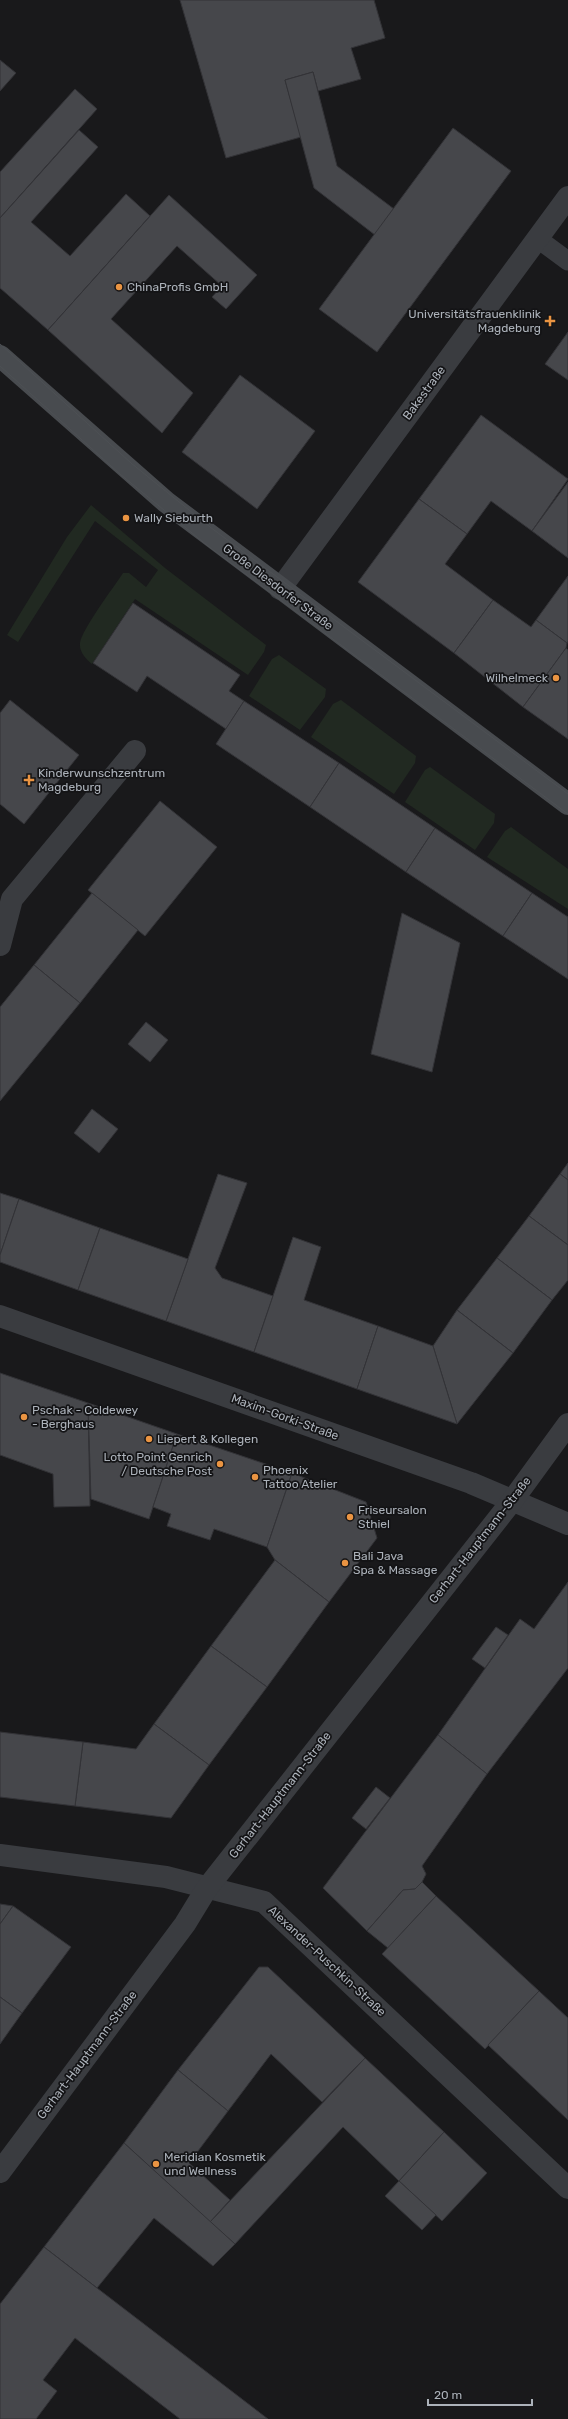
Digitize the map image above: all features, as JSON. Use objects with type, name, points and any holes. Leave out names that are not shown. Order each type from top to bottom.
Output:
[{"type":"street","name":"Bakestraße","points":[[280,590],[568,197]]},
{"type":"street","name":"Große Diesdorfer Straße","points":[[0,356],[166,502],[280,590],[568,804]]},
{"type":"street","points":[[0,944],[12,899],[135,751]]},
{"type":"street","name":"Maxim-Gorki-Straße","points":[[0,1316],[470,1483],[568,1524]]},
{"type":"street","name":"Gerhart-Hauptmann-Straße","points":[[0,2172],[185,1924],[207,1888],[512,1501],[568,1424]]},
{"type":"street","name":"Alexander-Puschkin-Straße","points":[[0,1855],[166,1877],[264,1902],[568,2188]]},
{"type":"lane","points":[[538,239],[568,261]]},
{"type":"shaded area","points":[[91,505],[165,568],[266,645],[264,652],[248,675],[135,599],[92,664],[87,660],[83,655],[80,646],[82,637],[92,618],[123,573],[129,573],[146,587],[158,570],[95,521],[18,642],[7,635],[67,537]]},
{"type":"shaded area","points":[[279,655],[326,689],[325,697],[300,730],[249,696],[272,659]]},
{"type":"shaded area","points":[[341,700],[416,756],[415,763],[394,794],[311,737],[333,704]]},
{"type":"shaded area","points":[[430,767],[495,814],[494,823],[475,850],[405,802],[425,770]]},
{"type":"shaded area","points":[[511,827],[568,869],[568,909],[487,857],[505,831]]},
{"type":"building","points":[[180,0],[374,0],[385,38],[351,48],[361,79],[318,91],[313,72],[285,80],[301,137],[226,158]]},
{"type":"building","points":[[0,60],[16,73],[0,91]]},
{"type":"building","points":[[313,72],[337,166],[394,209],[375,235],[314,188],[285,80]]},
{"type":"building","points":[[75,89],[97,109],[0,218],[0,172]]},
{"type":"building","points":[[453,128],[511,171],[377,352],[319,309]]},
{"type":"building","points":[[79,130],[98,147],[31,222],[70,256],[126,194],[150,216],[48,330],[0,288],[0,218]]},
{"type":"building","points":[[169,195],[257,275],[226,309],[212,297],[222,286],[177,246],[111,319],[193,393],[162,433],[48,330]]},
{"type":"building","points":[[568,332],[568,380],[545,364]]},
{"type":"building","points":[[240,375],[315,431],[257,509],[182,452]]},
{"type":"building","points":[[481,415],[568,479],[532,531],[491,501],[467,534],[419,499]]},
{"type":"building","points":[[568,482],[568,558],[532,531]]},
{"type":"building","points":[[419,499],[467,534],[445,564],[493,600],[454,653],[358,582]]},
{"type":"building","points":[[568,576],[568,641],[567,643],[536,620]]},
{"type":"building","points":[[493,600],[531,627],[536,620],[567,643],[566,648],[523,707],[454,653]]},
{"type":"building","points":[[133,603],[240,675],[229,691],[244,701],[226,729],[147,676],[137,692],[93,663]]},
{"type":"building","name":"Wilhelmeck","points":[[566,648],[568,650],[568,739],[523,707]]},
{"type":"building","name":"Kinderwunschzentrum Magdeburg","points":[[10,700],[79,755],[24,824],[0,804],[0,713]]},
{"type":"building","points":[[244,701],[339,763],[310,807],[216,744]]},
{"type":"building","points":[[339,763],[435,828],[406,872],[310,807]]},
{"type":"building","points":[[160,801],[217,847],[145,936],[88,890]]},
{"type":"building","points":[[435,828],[532,893],[503,936],[406,872]]},
{"type":"building","points":[[92,893],[138,930],[80,1003],[34,965]]},
{"type":"building","points":[[532,893],[568,917],[568,979],[503,936]]},
{"type":"building","points":[[402,913],[460,943],[432,1072],[371,1054]]},
{"type":"building","points":[[34,965],[80,1003],[0,1101],[0,1007]]},
{"type":"building","points":[[146,1022],[168,1040],[150,1062],[128,1044]]},
{"type":"building","points":[[92,1109],[118,1129],[99,1153],[74,1133]]},
{"type":"building","points":[[568,1163],[568,1180],[560,1174]]},
{"type":"building","points":[[218,1174],[247,1183],[215,1268],[222,1278],[273,1296],[254,1352],[166,1321]]},
{"type":"building","points":[[560,1174],[568,1180],[568,1245],[529,1216]]},
{"type":"building","points":[[0,1193],[19,1199],[0,1255]]},
{"type":"building","points":[[19,1199],[100,1228],[78,1290],[0,1262],[0,1255]]},
{"type":"building","points":[[529,1216],[568,1245],[568,1280],[552,1300],[497,1258]]},
{"type":"building","points":[[100,1228],[188,1259],[166,1321],[78,1290]]},
{"type":"building","points":[[293,1237],[321,1247],[304,1300],[378,1326],[357,1389],[254,1352]]},
{"type":"building","points":[[497,1258],[552,1300],[513,1353],[457,1310]]},
{"type":"building","points":[[457,1310],[513,1353],[457,1424],[433,1346]]},
{"type":"building","points":[[378,1326],[433,1346],[457,1424],[357,1389]]},
{"type":"building","points":[[0,1373],[88,1403],[90,1506],[54,1507],[53,1474],[0,1455]]},
{"type":"building","points":[[88,1403],[177,1434],[149,1519],[91,1499]]},
{"type":"building","points":[[177,1434],[292,1473],[267,1547],[214,1529],[210,1540],[167,1526],[171,1514],[153,1507]]},
{"type":"building","points":[[292,1473],[366,1502],[377,1538],[329,1602],[275,1560],[267,1547]]},
{"type":"building","points":[[275,1560],[329,1602],[267,1687],[211,1646]]},
{"type":"building","points":[[568,1582],[568,1668],[487,1774],[438,1735],[520,1619],[534,1629]]},
{"type":"building","points":[[496,1627],[508,1635],[485,1668],[472,1659]]},
{"type":"building","points":[[211,1646],[267,1687],[209,1765],[154,1724]]},
{"type":"building","points":[[154,1724],[209,1765],[171,1818],[75,1806],[83,1742],[136,1749]]},
{"type":"building","points":[[0,1732],[83,1742],[75,1806],[0,1797]]},
{"type":"building","points":[[438,1735],[487,1774],[422,1866],[426,1874],[422,1882],[415,1889],[403,1890],[367,1931],[323,1888]]},
{"type":"building","points":[[376,1787],[390,1798],[366,1829],[352,1818]]},
{"type":"building","points":[[422,1882],[436,1896],[388,1948],[367,1931],[403,1890],[415,1889]]},
{"type":"building","points":[[436,1896],[539,1991],[485,2049],[382,1954]]},
{"type":"building","points":[[0,1904],[13,1906],[0,1924]]},
{"type":"building","points":[[13,1906],[71,1947],[22,2013],[0,1997],[0,1924]]},
{"type":"building","points":[[259,1967],[268,1967],[365,2058],[322,2102],[271,2054],[228,2111],[178,2070]]},
{"type":"building","points":[[539,1991],[568,2018],[568,2120],[488,2045]]},
{"type":"building","points":[[0,1997],[22,2013],[0,2044]]},
{"type":"building","points":[[365,2058],[444,2132],[399,2181],[343,2127],[235,2244],[210,2222]]},
{"type":"building","points":[[178,2070],[228,2111],[189,2163],[230,2200],[210,2222],[124,2143]]},
{"type":"building","points":[[444,2132],[487,2173],[442,2221],[399,2181]]},
{"type":"building","points":[[124,2143],[235,2244],[213,2266],[154,2218],[97,2288],[44,2247]]},
{"type":"building","points":[[399,2181],[436,2215],[422,2230],[385,2196]]},
{"type":"building","points":[[44,2247],[268,2419],[180,2419],[75,2338],[43,2380],[57,2391],[36,2419],[0,2419],[0,2304]]},
{"type":"tram line","points":[[0,344],[131,463],[210,527],[568,794]]},
{"type":"tram line","points":[[0,366],[120,474],[208,546],[568,814]]},
{"type":"place","name":"ChinaProfis GmbH","points":[[119,287]]},
{"type":"place","name":"Universitätsfrauenklinik Magdeburg","points":[[550,321]]},
{"type":"place","name":"Wally Sieburth","points":[[126,518]]},
{"type":"place","name":"Wilhelmeck","points":[[556,678]]},
{"type":"place","name":"Kinderwunschzentrum Magdeburg","points":[[29,780]]},
{"type":"place","name":"Pschak - Coldewey - Berghaus","points":[[24,1417]]},
{"type":"place","name":"Liepert & Kollegen","points":[[149,1439]]},
{"type":"place","name":"Lotto Point Genrich / Deutsche Post","points":[[220,1464]]},
{"type":"place","name":"Phoenix Tattoo Atelier","points":[[255,1477]]},
{"type":"place","name":"Friseursalon Sthiel","points":[[350,1517]]},
{"type":"place","name":"Bali Java Spa & Massage","points":[[345,1563]]},
{"type":"place","name":"Meridian Kosmetik und Wellness","points":[[156,2164]]}]
